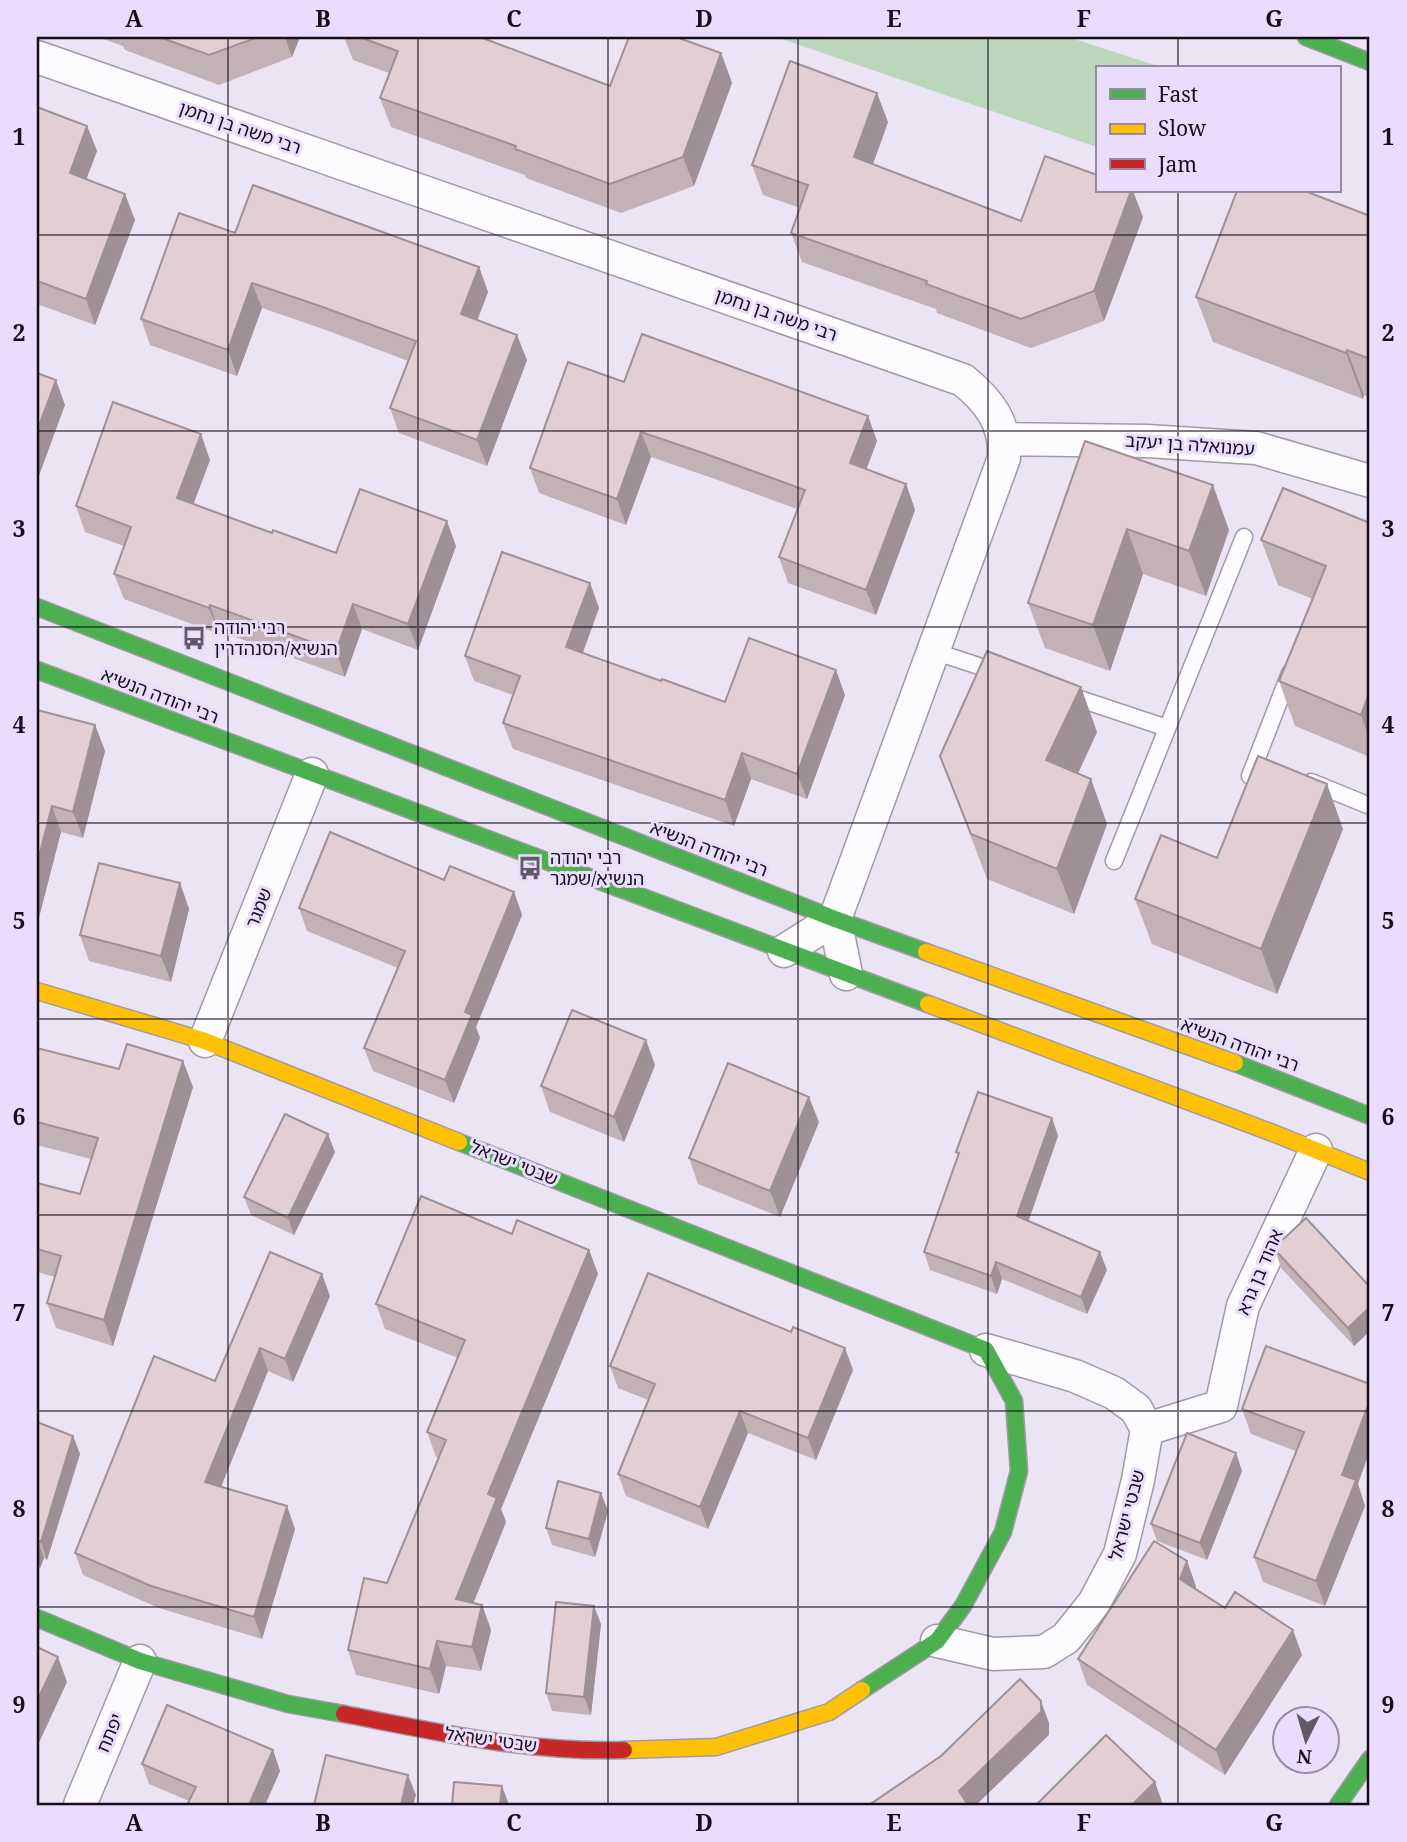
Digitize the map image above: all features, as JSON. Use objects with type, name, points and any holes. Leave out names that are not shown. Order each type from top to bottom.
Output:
[{"type":"street","points":[[1306,37],[1370,62]]},
{"type":"street","name":"רבי משה בן נחמן","points":[[37,57],[963,380],[985,398],[1005,439]]},
{"type":"street","points":[[846,974],[835,919],[1004,458],[1005,439]]},
{"type":"street","name":"עמנואלה בן יעקב","points":[[1005,439],[1147,441],[1256,448],[1370,481]]},
{"type":"street","name":"רבי יהודה הנשיא","points":[[37,607],[835,919],[1278,1079],[1370,1116]]},
{"type":"street","name":"רבי יהודה הנשיא","points":[[37,670],[1370,1172]]},
{"type":"street","name":"שמגר","points":[[205,1041],[312,775]]},
{"type":"street","points":[[784,951],[835,919]]},
{"type":"street","name":"שבטי ישראל","points":[[37,991],[205,1041],[986,1350],[1074,1376],[1114,1393],[1136,1409],[1147,1430],[1120,1554],[1094,1603],[1066,1638],[1044,1652],[993,1654],[937,1641]]},
{"type":"street","name":"אהוד בן גרא","points":[[1147,1430],[1221,1406],[1243,1306],[1315,1150]]},
{"type":"street","name":"שבטי ישראל","points":[[37,1618],[140,1661],[288,1704],[486,1741],[582,1751],[716,1747],[829,1712],[937,1641],[964,1606],[1003,1532],[1019,1471],[1014,1401],[986,1350]]},
{"type":"street","name":"יפתח","points":[[80,1805],[140,1661]]},
{"type":"street","points":[[1338,1805],[1370,1759]]},
{"type":"lane","points":[[1114,861],[1244,537]]},
{"type":"lane","points":[[933,651],[1011,676]]},
{"type":"lane","points":[[1246,786],[1263,762],[1296,658]]},
{"type":"lane","points":[[1050,689],[1167,728]]},
{"type":"lane","points":[[1294,775],[1370,806]]},
{"type":"green space","points":[[776,37],[1068,37],[1158,66],[1096,66],[1096,147]]},
{"type":"building","points":[[159,37],[258,37],[209,55]]},
{"type":"building","points":[[359,37],[480,37],[610,86],[629,37],[676,37],[721,53],[683,157],[610,184],[515,149],[516,146],[380,98],[398,51]]},
{"type":"building","points":[[790,61],[877,93],[854,157],[1021,221],[1045,156],[1096,175],[1096,192],[1131,192],[1094,291],[1021,319],[926,284],[927,281],[791,233],[808,185],[752,165]]},
{"type":"building","points":[[37,107],[87,126],[70,173],[125,194],[86,299],[37,281]]},
{"type":"building","points":[[253,185],[479,267],[461,314],[517,335],[477,440],[390,408],[416,341],[317,305],[252,283],[228,350],[141,319],[179,213],[235,233]]},
{"type":"building","points":[[1237,192],[1308,192],[1370,216],[1370,359],[1347,350],[1346,353],[1196,297]]},
{"type":"building","points":[[642,334],[868,416],[850,463],[906,484],[866,590],[779,557],[805,490],[706,454],[641,432],[617,499],[530,468],[568,362],[624,382]]},
{"type":"building","points":[[37,373],[56,380],[37,431]]},
{"type":"building","points":[[113,402],[201,434],[177,498],[272,533],[273,530],[336,553],[360,489],[447,521],[408,624],[353,604],[336,651],[210,605],[209,608],[114,574],[131,527],[76,506]]},
{"type":"building","points":[[1085,441],[1213,485],[1189,551],[1127,529],[1093,625],[1028,603]]},
{"type":"building","points":[[1283,488],[1370,523],[1370,691],[1361,715],[1279,681],[1326,566],[1261,540]]},
{"type":"building","points":[[502,552],[590,583],[566,647],[661,681],[662,679],[725,702],[749,638],[836,670],[797,774],[742,753],[725,800],[503,723],[520,676],[465,656]]},
{"type":"building","points":[[987,651],[1081,687],[1046,760],[1091,779],[1057,869],[971,834],[940,756]]},
{"type":"building","points":[[37,710],[95,725],[73,812],[52,806],[37,864]]},
{"type":"building","points":[[1258,756],[1327,784],[1261,949],[1135,899],[1161,835],[1217,858]]},
{"type":"building","points":[[330,832],[444,880],[450,866],[514,892],[465,1012],[472,1015],[445,1080],[364,1048],[405,951],[299,908]]},
{"type":"building","points":[[99,863],[180,883],[161,956],[80,935]]},
{"type":"building","points":[[572,1010],[646,1040],[614,1117],[541,1086]]},
{"type":"building","points":[[127,1044],[183,1061],[104,1320],[47,1303],[61,1256],[37,1249],[37,1183],[80,1194],[98,1138],[37,1122],[37,1048],[119,1069]]},
{"type":"building","points":[[728,1063],[809,1097],[770,1191],[689,1158]]},
{"type":"building","points":[[978,1092],[1052,1118],[1017,1216],[1100,1252],[1081,1297],[996,1262],[991,1276],[924,1252]]},
{"type":"building","points":[[285,1114],[328,1134],[288,1218],[244,1197]]},
{"type":"building","points":[[421,1196],[512,1234],[517,1220],[589,1250],[488,1494],[497,1498],[456,1599],[482,1605],[472,1647],[437,1641],[430,1669],[348,1650],[364,1578],[387,1583],[446,1440],[427,1432],[465,1340],[376,1304]]},
{"type":"building","points":[[1306,1218],[1370,1287],[1370,1307],[1348,1328],[1275,1250]]},
{"type":"building","points":[[270,1252],[322,1274],[285,1359],[260,1348],[205,1482],[287,1506],[254,1617],[151,1586],[75,1553],[154,1356],[215,1381]]},
{"type":"building","points":[[648,1273],[791,1332],[793,1327],[845,1348],[808,1438],[740,1411],[700,1507],[618,1474],[655,1384],[610,1366]]},
{"type":"building","points":[[1266,1346],[1370,1384],[1370,1400],[1342,1475],[1356,1480],[1316,1581],[1254,1557],[1304,1432],[1242,1409]]},
{"type":"building","points":[[37,1422],[73,1436],[41,1542],[37,1543]]},
{"type":"building","points":[[1187,1433],[1236,1453],[1200,1543],[1151,1524]]},
{"type":"building","points":[[558,1481],[601,1493],[589,1539],[546,1528]]},
{"type":"building","points":[[1154,1541],[1187,1561],[1180,1579],[1225,1608],[1235,1592],[1293,1630],[1216,1750],[1078,1659]]},
{"type":"building","points":[[556,1602],[594,1606],[584,1697],[546,1693]]},
{"type":"building","points":[[37,1647],[58,1657],[37,1701]]},
{"type":"building","points":[[1020,1679],[1041,1701],[1041,1712],[959,1791],[968,1805],[869,1805],[941,1756]]},
{"type":"building","points":[[167,1705],[273,1750],[249,1805],[187,1805],[196,1787],[142,1764]]},
{"type":"building","points":[[1106,1735],[1155,1782],[1132,1805],[1036,1805]]},
{"type":"building","points":[[326,1755],[408,1775],[401,1805],[314,1805]]},
{"type":"building","points":[[454,1782],[502,1786],[500,1805],[452,1805]]},
{"type":"traffic: fast","points":[[1306,37],[1370,62]]},
{"type":"traffic: fast","points":[[37,607],[835,919],[926,952]]},
{"type":"traffic: fast","points":[[37,670],[928,1004]]},
{"type":"traffic: fast","points":[[1235,1063],[1370,1116]]},
{"type":"traffic: fast","points":[[459,1142],[986,1350],[1014,1401],[1019,1471],[1003,1532],[963,1606],[937,1641],[862,1690]]},
{"type":"traffic: fast","points":[[37,1618],[140,1661],[288,1704],[344,1714]]},
{"type":"traffic: fast","points":[[1338,1805],[1370,1759]]},
{"type":"traffic: slow","points":[[926,952],[1235,1063]]},
{"type":"traffic: slow","points":[[37,991],[205,1041],[459,1142]]},
{"type":"traffic: slow","points":[[928,1004],[1370,1172]]},
{"type":"traffic: slow","points":[[624,1750],[716,1747],[829,1712],[862,1690]]},
{"type":"traffic: jam","points":[[344,1714],[518,1745],[624,1750]]},
{"type":"place","name":"רבי יהודה הנשיא/הסנהדרין","points":[[194,638]]},
{"type":"place","name":"רבי יהודה הנשיא/שמגר","points":[[530,868]]}]
